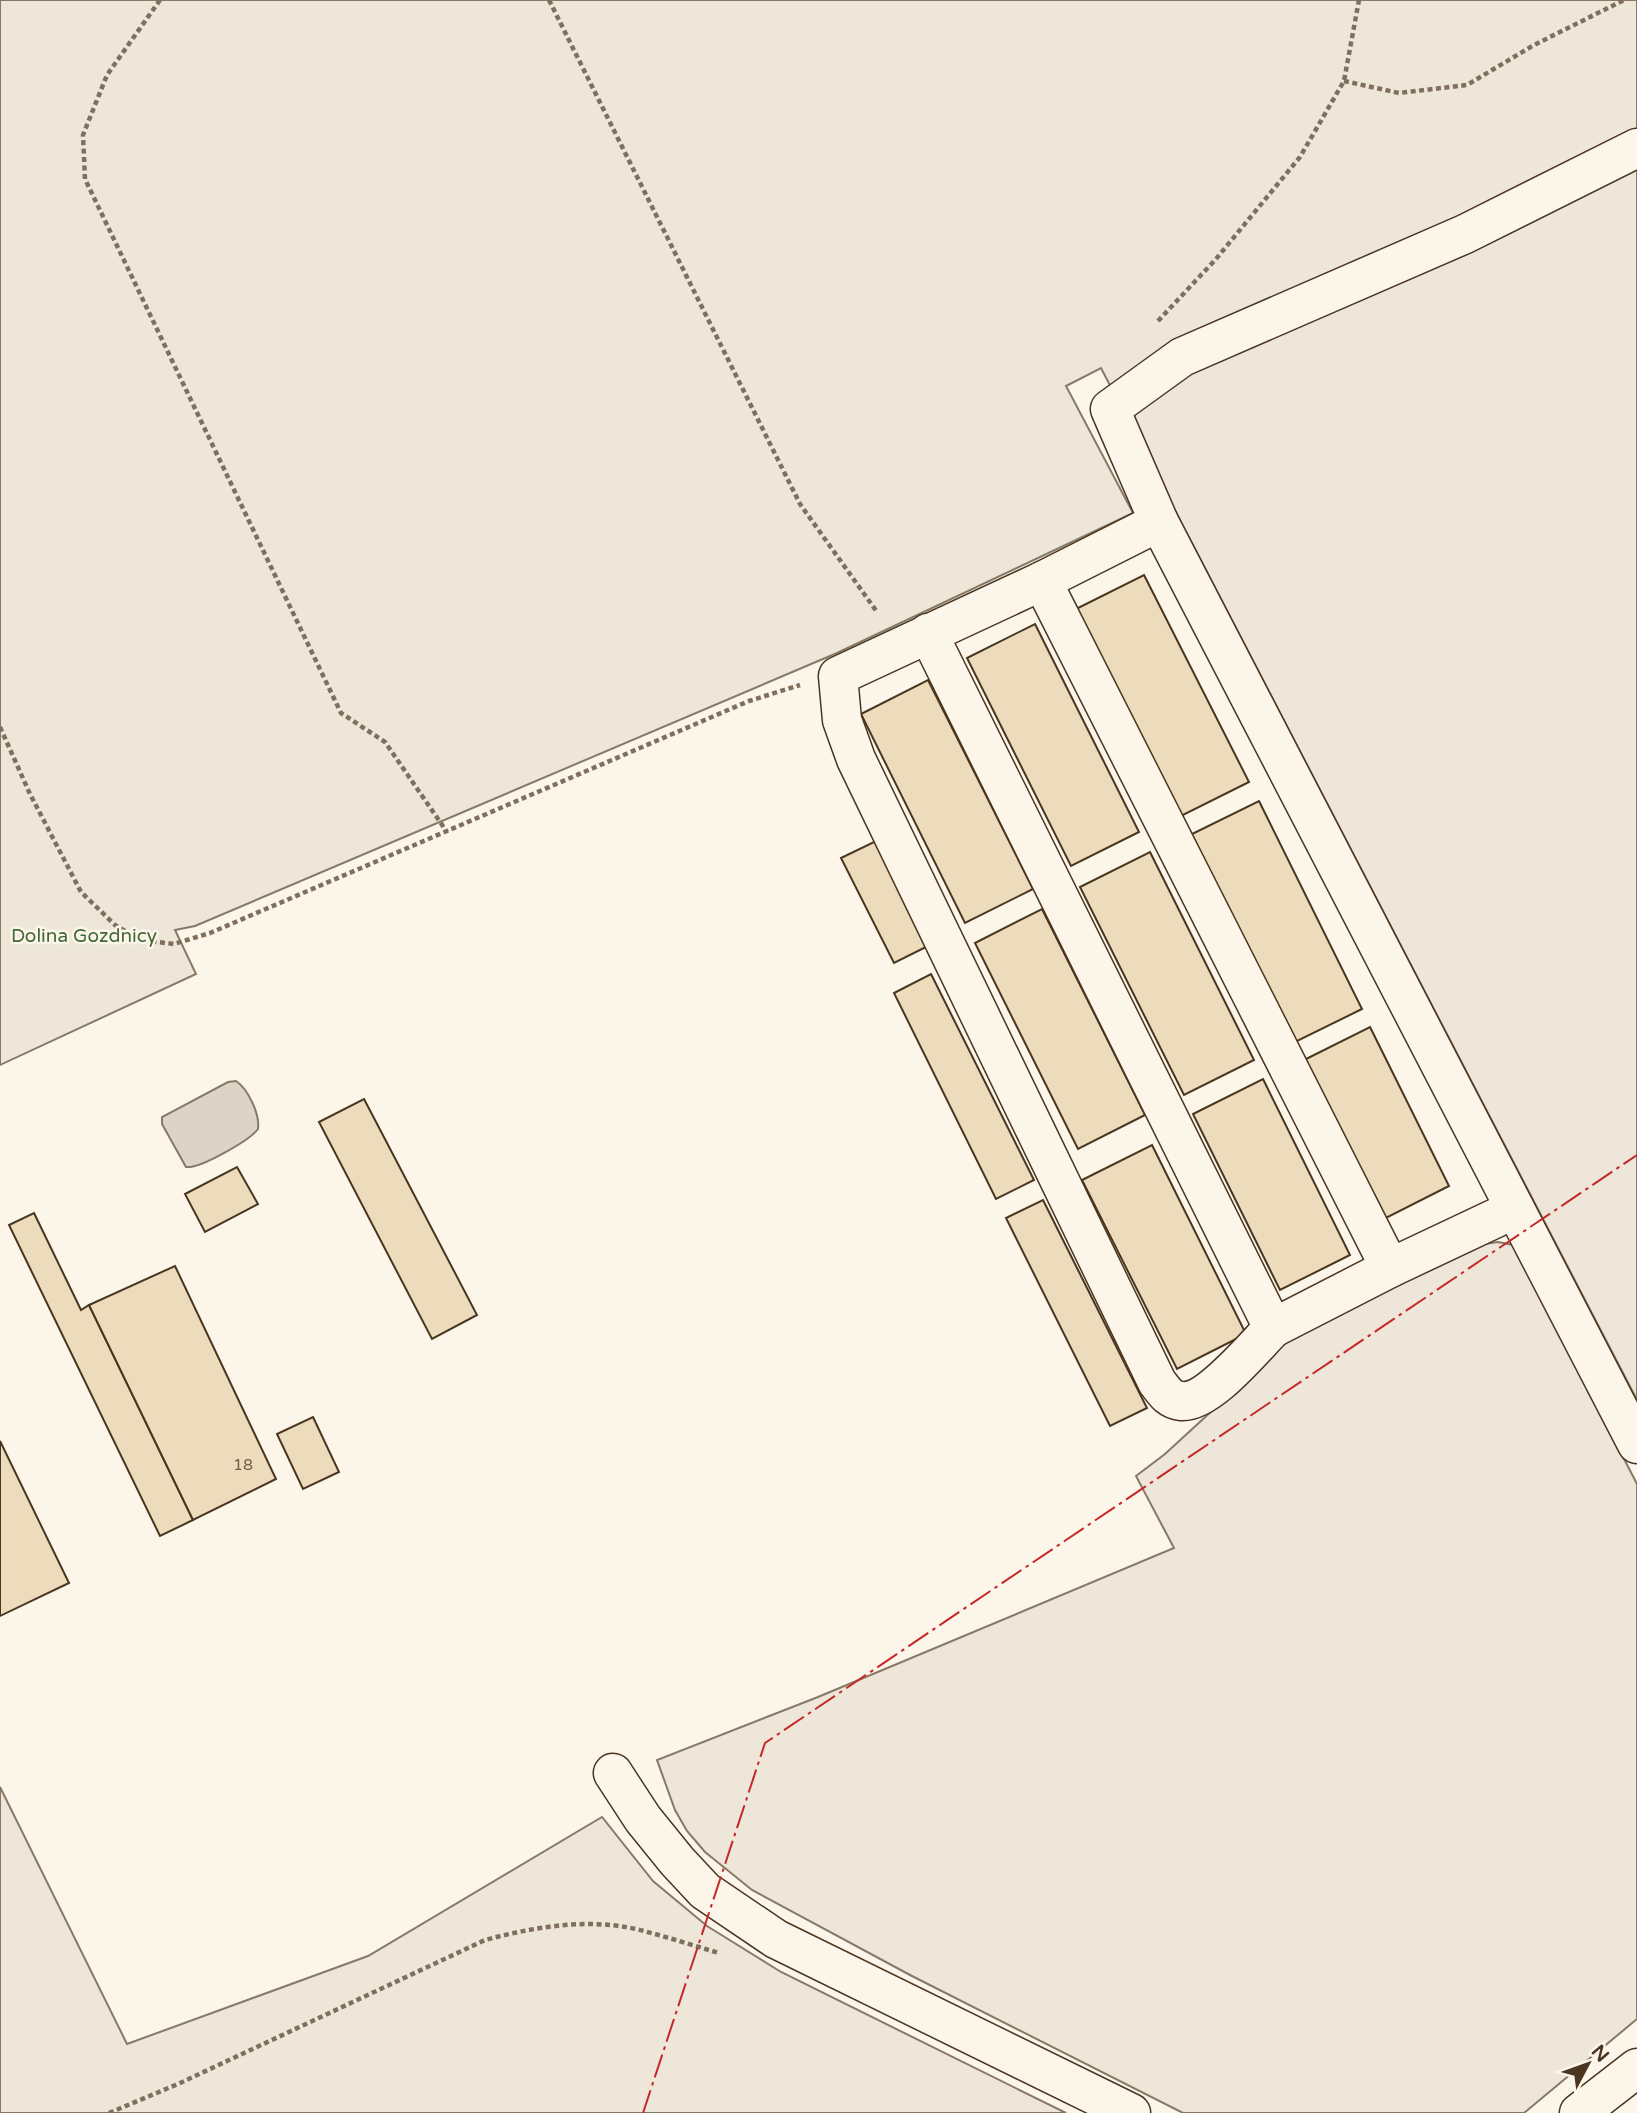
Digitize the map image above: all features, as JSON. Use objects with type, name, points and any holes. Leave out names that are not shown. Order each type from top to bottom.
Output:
[{"type":"street","points":[[1637,148],[1465,234],[1182,356],[1110,408],[1159,522],[1637,1444]]},
{"type":"street","points":[[1159,522],[1042,581],[838,676],[842,720],[856,759],[1157,1382],[1167,1396],[1181,1401],[1192,1400],[1205,1394],[1273,1328],[1390,1268],[1515,1209]]},
{"type":"street","points":[[1042,581],[1390,1268]]},
{"type":"street","points":[[914,640],[1273,1328]]},
{"type":"street","points":[[613,1773],[643,1819],[705,1891],[776,1939],[1131,2113]]},
{"type":"street","points":[[1579,2113],[1637,2068]]},
{"type":"path","points":[[160,0],[107,75],[83,135],[85,179],[341,713],[385,742],[447,832]]},
{"type":"path","points":[[549,0],[800,503],[914,640]]},
{"type":"path","points":[[1152,328],[1216,258],[1300,157],[1343,81],[1359,0]]},
{"type":"path","points":[[1343,81],[1399,93],[1468,85],[1534,46],[1624,0]]},
{"type":"path","points":[[0,727],[30,794],[81,892],[115,925],[140,940],[174,944],[210,933],[749,701],[785,688],[838,676]]},
{"type":"path","points":[[109,2113],[178,2084],[485,1940],[529,1928],[591,1924],[634,1929],[732,1957],[776,1939]]},
{"type":"green space","name":"Dolina Gozdnicy","points":[[0,0],[1637,0],[1637,1400],[1101,368],[1066,386],[1133,513],[837,653],[195,926],[175,930],[196,974],[0,1065]]},
{"type":"green space","points":[[1498,1242],[1513,1245],[1637,1484],[1637,2019],[1524,2113],[1183,2113],[910,1975],[752,1890],[705,1852],[687,1831],[675,1810],[657,1760],[818,1697],[1174,1548],[1136,1476],[1165,1454],[1275,1349],[1302,1331],[1484,1244]]},
{"type":"green space","points":[[0,1787],[127,2044],[368,1956],[602,1817],[653,1881],[707,1926],[781,1972],[1066,2113],[0,2113]]},
{"type":"shaded area","points":[[236,1081],[252,1102],[258,1129],[224,1153],[186,1167],[162,1124],[162,1117],[228,1082]]},
{"type":"building","points":[[1144,575],[1249,782],[1179,817],[1074,610]]},
{"type":"building","points":[[1035,624],[1139,832],[1071,866],[967,658]]},
{"type":"building","points":[[928,680],[1033,889],[965,923],[861,714]]},
{"type":"building","points":[[1259,801],[1362,1009],[1291,1044],[1188,836]]},
{"type":"building","points":[[876,841],[928,946],[894,963],[841,858]]},
{"type":"building","points":[[1150,852],[1254,1060],[1184,1095],[1080,887]]},
{"type":"building","points":[[1042,909],[1145,1115],[1078,1149],[975,943]]},
{"type":"building","points":[[931,974],[1034,1180],[996,1199],[894,993]]},
{"type":"building","points":[[1370,1027],[1449,1186],[1380,1221],[1300,1062]]},
{"type":"building","points":[[1263,1079],[1350,1255],[1280,1290],[1193,1114]]},
{"type":"building","points":[[364,1099],[477,1315],[432,1339],[319,1122]]},
{"type":"building","points":[[1152,1145],[1246,1334],[1177,1369],[1082,1180]]},
{"type":"building","points":[[237,1167],[258,1204],[205,1232],[185,1194]]},
{"type":"building","points":[[1043,1200],[1147,1408],[1110,1426],[1006,1218]]},
{"type":"building","points":[[34,1213],[81,1310],[89,1305],[193,1520],[160,1536],[9,1225]]},
{"type":"building","points":[[175,1266],[276,1479],[193,1520],[89,1305]]},
{"type":"building","points":[[313,1417],[339,1472],[303,1489],[277,1434]]},
{"type":"building","points":[[0,1441],[69,1583],[0,1616]]},
{"type":"power","points":[[643,2113],[765,1743],[1637,1155]]}]
